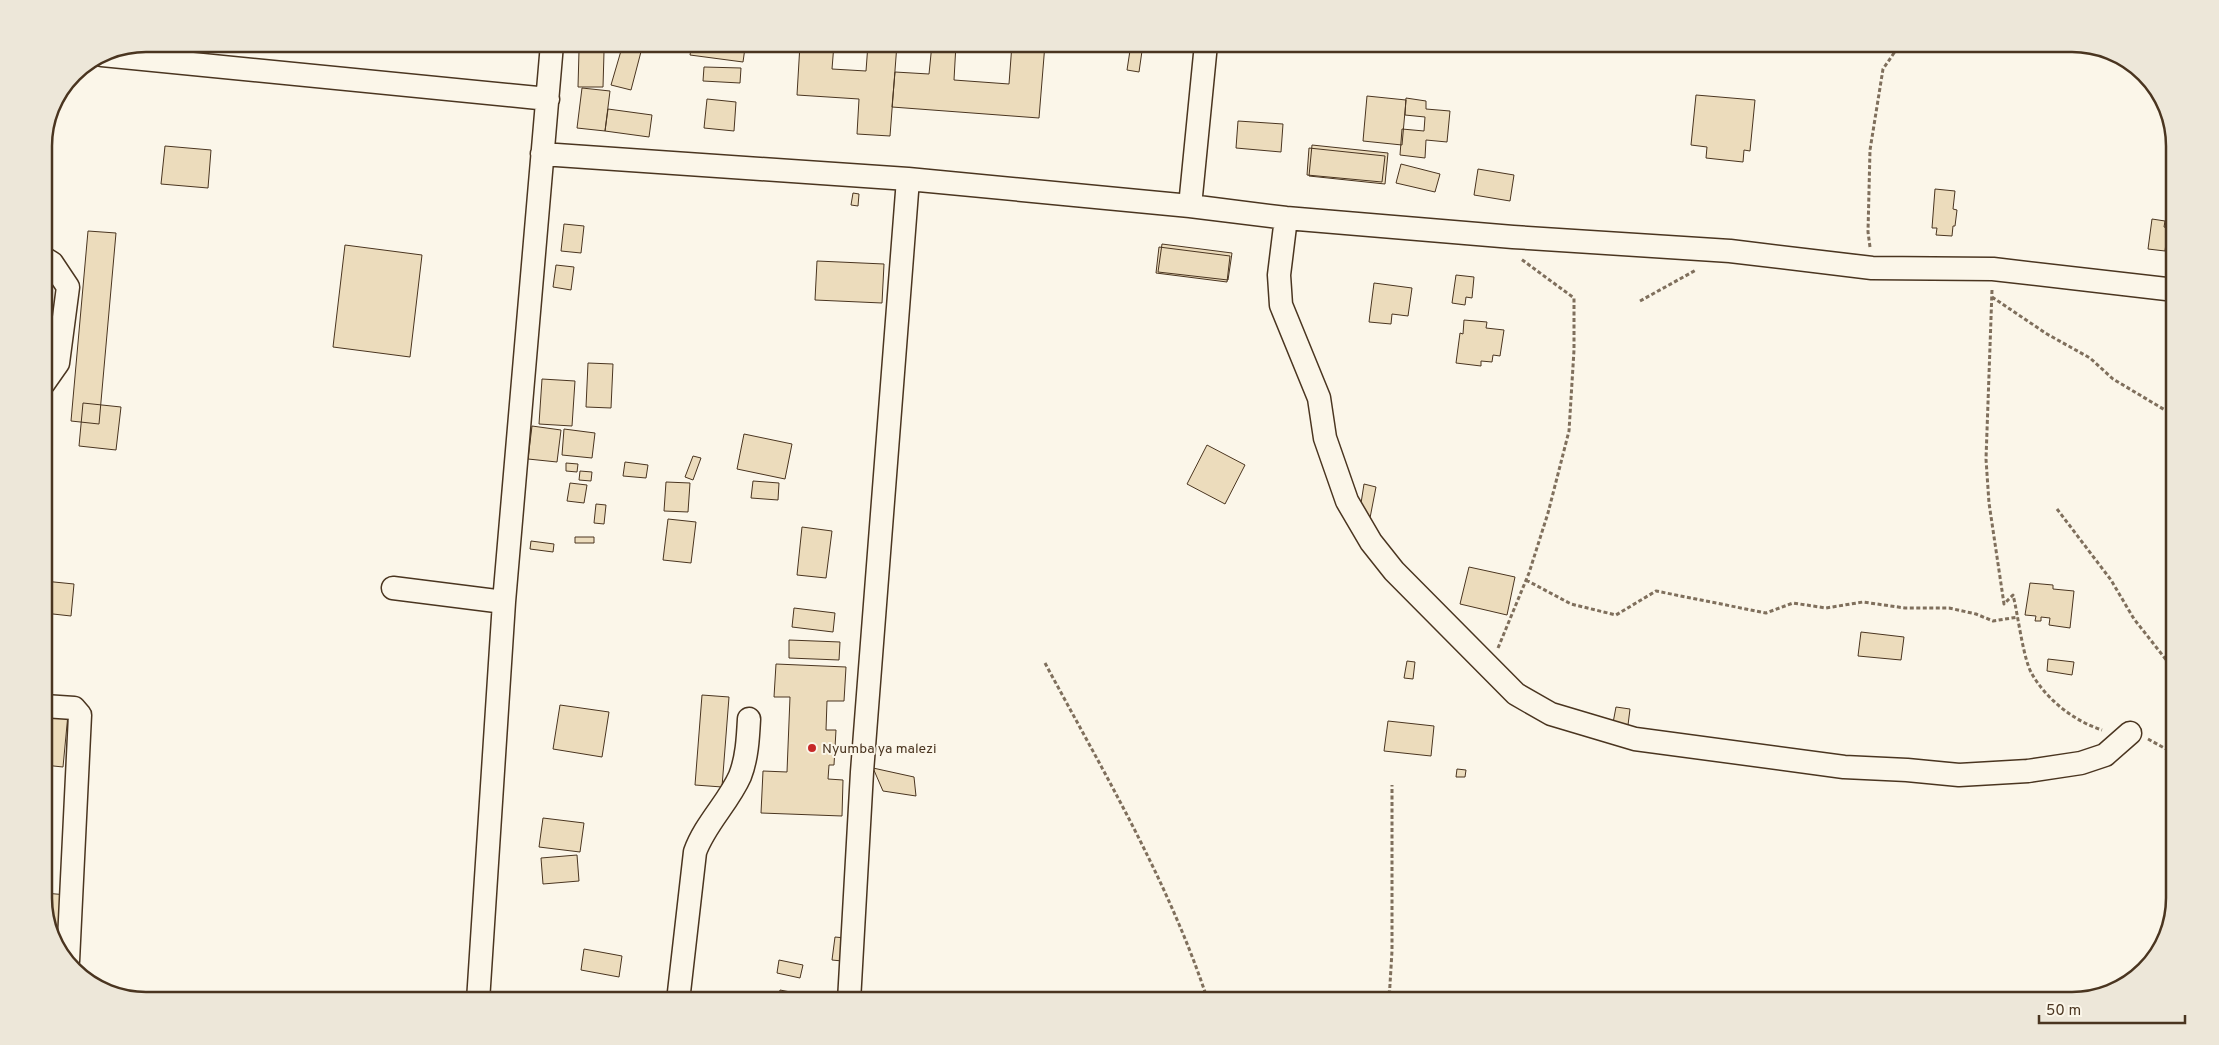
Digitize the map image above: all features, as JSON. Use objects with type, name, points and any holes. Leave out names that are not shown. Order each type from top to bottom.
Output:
[{"type":"street","points":[[1190,206],[1205,52]]},
{"type":"street","points":[[479,992],[504,602],[551,53]]},
{"type":"street","points":[[124,55],[548,100]]},
{"type":"street","points":[[542,154],[908,179],[1190,206],[1286,218],[1513,237],[1730,251],[1872,268],[1992,269],[2166,289]]},
{"type":"street","points":[[849,992],[862,772],[908,179]]},
{"type":"street","points":[[1286,218],[1279,275],[1281,305],[1319,398],[1325,438],[1347,501],[1371,542],[1394,572],[1516,694],[1551,714],[1635,739],[1844,767],[1958,775],[2028,771],[2081,763],[2105,755],[2130,733]]},
{"type":"street","points":[[53,264],[68,287],[58,363],[53,370]]},
{"type":"street","points":[[393,588],[504,602]]},
{"type":"street","points":[[53,707],[74,708],[80,715],[68,952]]},
{"type":"street","points":[[679,992],[695,852],[701,837],[740,776],[747,750],[749,719]]},
{"type":"path","points":[[1872,268],[1868,232],[1870,150],[1883,69],[1894,52]]},
{"type":"path","points":[[1489,668],[1526,580],[1548,513],[1569,431],[1574,350],[1574,298],[1520,259],[1513,237]]},
{"type":"path","points":[[1640,301],[1697,269]]},
{"type":"path","points":[[1992,269],[1986,459],[1989,504],[2004,604],[2012,595],[2032,674],[2050,696],[2073,718],[2102,730],[2130,733],[2152,740],[2166,749]]},
{"type":"path","points":[[1992,297],[2046,334],[2090,358],[2114,379],[2166,411]]},
{"type":"path","points":[[2057,509],[2111,580],[2134,619],[2166,660]]},
{"type":"path","points":[[1526,580],[1571,604],[1616,615],[1656,591],[1766,612],[1793,602],[1826,608],[1863,602],[1905,608],[1949,608],[1976,614],[1993,622],[2018,617]]},
{"type":"path","points":[[1045,663],[1166,895],[1189,945],[1205,992]]},
{"type":"path","points":[[1390,991],[1392,951],[1392,785]]},
{"type":"building","points":[[1130,52],[1142,52],[1139,72],[1127,70]]},
{"type":"building","points":[[579,53],[604,53],[603,87],[578,87]]},
{"type":"building","points":[[620,53],[641,53],[631,90],[611,85]]},
{"type":"building","points":[[690,53],[744,53],[743,62],[690,55]]},
{"type":"building","points":[[799,53],[833,53],[832,69],[866,71],[867,53],[896,53],[890,136],[857,134],[859,99],[797,95]]},
{"type":"building","points":[[931,53],[956,53],[954,80],[1009,84],[1011,53],[1044,53],[1039,118],[892,107],[895,72],[929,74]]},
{"type":"building","points":[[704,67],[741,68],[740,83],[703,81]]},
{"type":"building","points":[[582,88],[610,91],[605,131],[577,128]]},
{"type":"building","points":[[1696,95],[1755,100],[1750,151],[1744,150],[1743,162],[1706,158],[1707,147],[1691,145]]},
{"type":"building","points":[[1367,96],[1406,100],[1402,145],[1363,141]]},
{"type":"building","points":[[1406,98],[1426,101],[1426,109],[1450,111],[1447,142],[1426,140],[1425,158],[1400,155],[1402,129],[1424,131],[1425,117],[1405,115]]},
{"type":"building","points":[[707,99],[736,102],[734,131],[704,128]]},
{"type":"building","points":[[608,109],[652,115],[649,137],[605,131]]},
{"type":"building","points":[[1238,121],[1283,124],[1281,152],[1236,148]]},
{"type":"building","points":[[1312,145],[1388,153],[1385,184],[1309,176]]},
{"type":"building","points":[[165,146],[211,150],[208,188],[161,184]]},
{"type":"building","points":[[1309,148],[1385,156],[1382,182],[1307,175]]},
{"type":"building","points":[[1401,164],[1440,174],[1435,192],[1396,183]]},
{"type":"building","points":[[1478,169],[1514,175],[1510,201],[1474,195]]},
{"type":"building","points":[[1935,189],[1955,191],[1953,209],[1957,210],[1952,236],[1936,235],[1937,228],[1932,228]]},
{"type":"building","points":[[853,193],[859,194],[858,206],[851,205]]},
{"type":"building","points":[[2152,219],[2165,221],[2165,251],[2148,249]]},
{"type":"building","points":[[564,224],[584,226],[581,253],[561,251]]},
{"type":"building","points":[[88,231],[116,233],[99,424],[71,421]]},
{"type":"building","points":[[1162,244],[1232,253],[1228,280],[1158,272]]},
{"type":"building","points":[[345,245],[422,255],[410,357],[333,347]]},
{"type":"building","points":[[1159,247],[1230,256],[1227,282],[1156,273]]},
{"type":"building","points":[[817,261],[884,264],[882,303],[815,300]]},
{"type":"building","points":[[556,265],[574,267],[571,290],[553,287]]},
{"type":"building","points":[[1456,275],[1474,277],[1472,298],[1466,297],[1465,305],[1452,303]]},
{"type":"building","points":[[1374,283],[1412,288],[1408,316],[1392,314],[1391,324],[1369,322]]},
{"type":"building","points":[[1464,320],[1487,322],[1486,328],[1504,330],[1500,356],[1493,355],[1492,362],[1481,361],[1481,366],[1456,363],[1460,333],[1463,334]]},
{"type":"building","points":[[588,363],[613,364],[611,408],[586,407]]},
{"type":"building","points":[[542,379],[575,381],[572,426],[539,424]]},
{"type":"building","points":[[83,403],[121,407],[116,450],[79,446]]},
{"type":"building","points":[[532,426],[561,430],[557,462],[528,459]]},
{"type":"building","points":[[564,429],[595,433],[592,458],[562,455]]},
{"type":"building","points":[[744,434],[792,444],[785,479],[737,469]]},
{"type":"building","points":[[1207,445],[1245,465],[1225,504],[1187,484]]},
{"type":"building","points":[[693,456],[701,458],[693,480],[685,477]]},
{"type":"building","points":[[625,462],[648,465],[646,478],[623,476]]},
{"type":"building","points":[[566,463],[578,464],[577,472],[566,471]]},
{"type":"building","points":[[580,471],[592,472],[591,481],[579,480]]},
{"type":"building","points":[[753,481],[779,483],[778,500],[751,498]]},
{"type":"building","points":[[666,482],[690,483],[688,512],[664,511]]},
{"type":"building","points":[[570,483],[587,485],[584,503],[567,501]]},
{"type":"building","points":[[1364,484],[1376,487],[1370,518],[1359,516]]},
{"type":"building","points":[[596,504],[606,505],[604,524],[594,523]]},
{"type":"building","points":[[668,519],[696,522],[691,563],[663,560]]},
{"type":"building","points":[[802,527],[832,531],[826,578],[797,575]]},
{"type":"building","points":[[575,537],[594,537],[594,543],[575,543]]},
{"type":"building","points":[[531,541],[554,544],[553,552],[530,549]]},
{"type":"building","points":[[1469,567],[1515,577],[1507,615],[1460,604]]},
{"type":"building","points":[[53,582],[74,584],[71,616],[53,614]]},
{"type":"building","points":[[2030,583],[2053,585],[2053,589],[2074,591],[2070,628],[2049,625],[2050,618],[2041,617],[2041,621],[2035,621],[2036,616],[2025,615]]},
{"type":"building","points":[[794,608],[835,613],[833,632],[792,627]]},
{"type":"building","points":[[1861,632],[1904,637],[1901,660],[1858,656]]},
{"type":"building","points":[[789,640],[840,642],[839,660],[789,658]]},
{"type":"building","points":[[2048,659],[2074,662],[2072,675],[2047,671]]},
{"type":"building","points":[[1407,661],[1415,662],[1413,679],[1404,678]]},
{"type":"building","name":"Nyumba ya malezi","points":[[776,664],[846,667],[844,701],[827,701],[826,730],[836,730],[834,765],[829,765],[828,779],[843,780],[842,816],[761,813],[763,771],[787,772],[790,697],[774,697]]},
{"type":"building","points":[[702,695],[729,697],[722,787],[695,785]]},
{"type":"building","points":[[560,705],[609,712],[602,757],[553,749]]},
{"type":"building","points":[[1616,707],[1630,709],[1628,725],[1613,723]]},
{"type":"building","points":[[53,712],[68,714],[63,767],[53,766]]},
{"type":"building","points":[[1388,721],[1434,726],[1431,756],[1384,751]]},
{"type":"building","points":[[873,768],[914,777],[916,796],[883,791]]},
{"type":"building","points":[[1457,769],[1466,770],[1465,777],[1456,777]]},
{"type":"building","points":[[543,818],[584,823],[580,852],[539,847]]},
{"type":"building","points":[[577,855],[579,881],[543,884],[541,858]]},
{"type":"building","points":[[53,894],[68,895],[63,941],[54,917]]},
{"type":"building","points":[[835,937],[845,938],[842,961],[832,960]]},
{"type":"building","points":[[584,949],[622,956],[619,977],[581,970]]},
{"type":"building","points":[[779,960],[803,965],[800,978],[777,973]]},
{"type":"place","name":"Nyumba ya malezi","points":[[812,748]]}]
